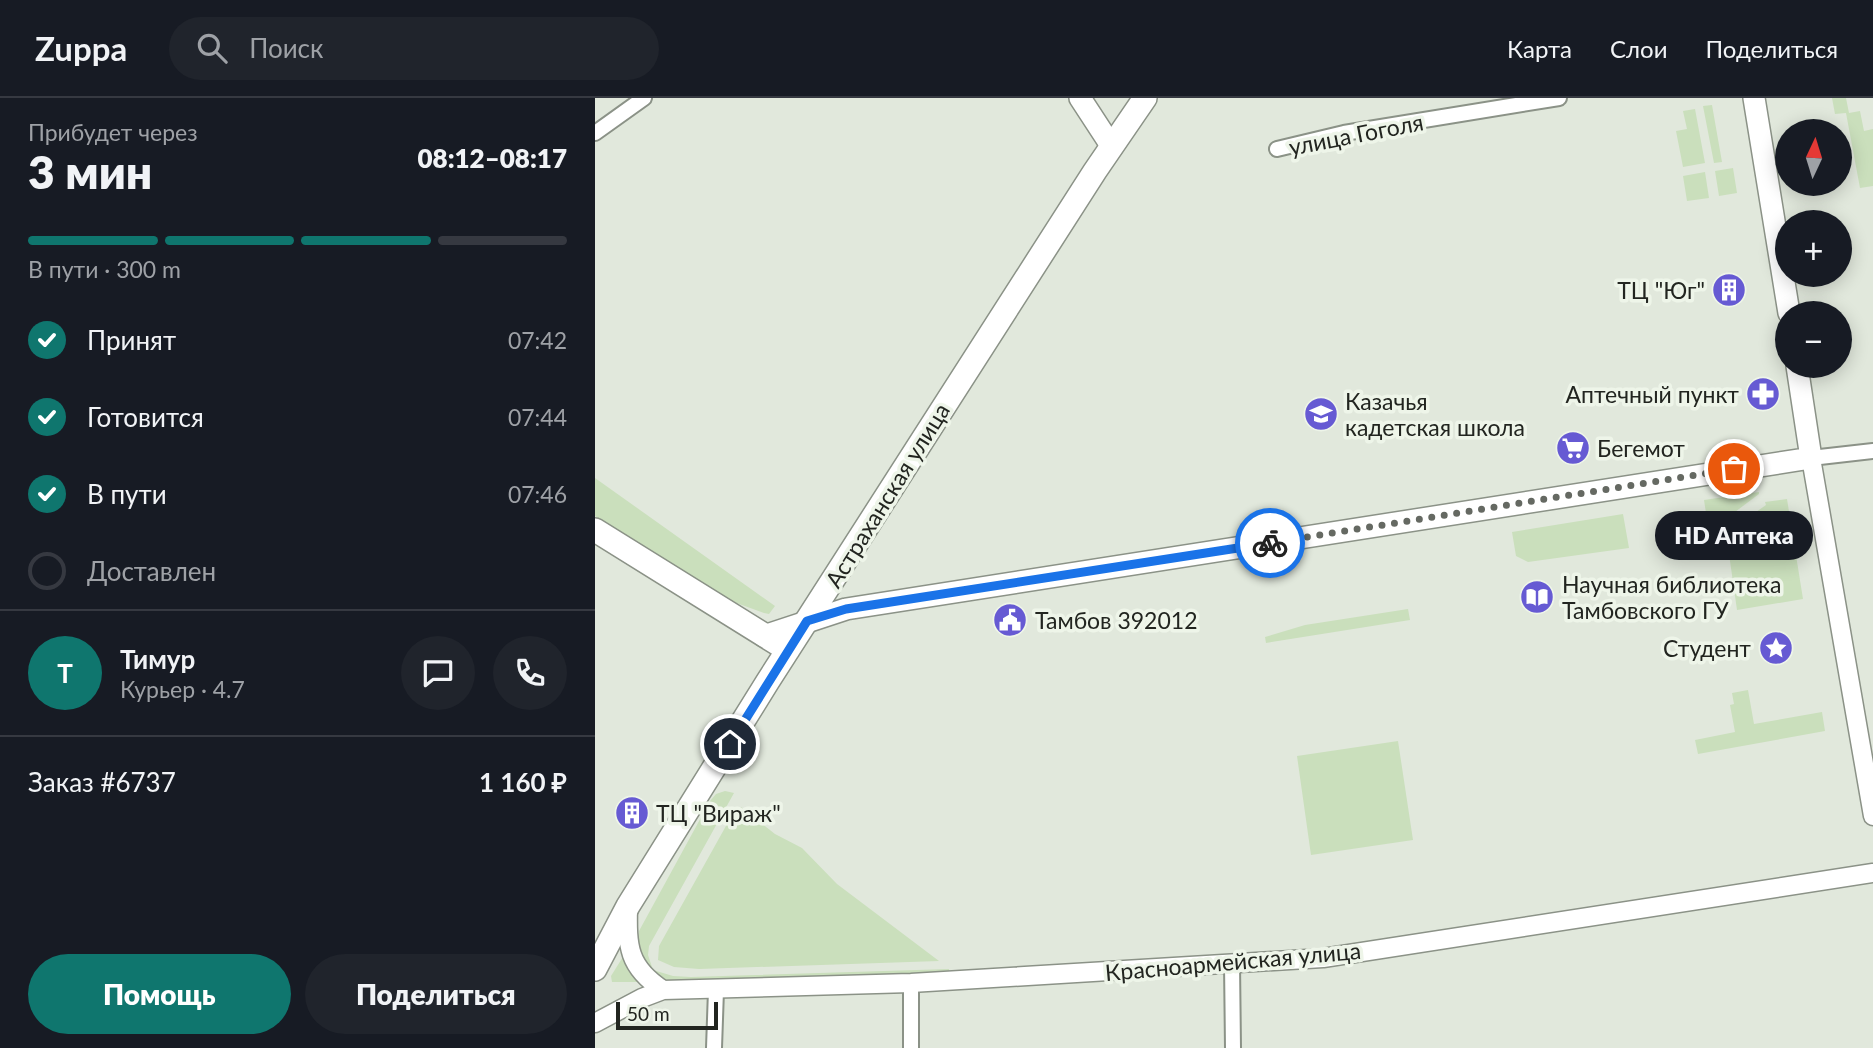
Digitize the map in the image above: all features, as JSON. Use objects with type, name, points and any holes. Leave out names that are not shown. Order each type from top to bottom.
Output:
[{"type":"main road","points":[[1080,98],[1112,147]]},
{"type":"main road","name":"Астраханская улица","points":[[595,969],[628,906],[788,650],[1145,98]]},
{"type":"main road","points":[[1754,98],[1787,301]]},
{"type":"main road","points":[[764,636],[846,609],[1811,458],[1799,378]]},
{"type":"main road","points":[[595,530],[788,650]]},
{"type":"street","points":[[595,133],[644,98]]},
{"type":"street","name":"улица Гоголя","points":[[1277,149],[1344,133],[1559,98]]},
{"type":"street","points":[[1873,451],[1811,458],[1873,816]]},
{"type":"street","name":"Красноармейская улица","points":[[595,1023],[663,990],[911,983],[1323,958],[1873,873]]},
{"type":"street","points":[[628,906],[628,930],[633,961],[648,980],[663,990]]},
{"type":"street","points":[[1233,964],[1233,1048]]},
{"type":"street","points":[[911,983],[911,1048]]},
{"type":"street","points":[[714,1048],[716,990]]},
{"type":"green space","points":[[1832,98],[1846,98],[1849,113],[1860,111],[1864,131],[1873,129],[1873,186],[1860,188],[1852,145],[1852,119],[1847,119],[1846,113],[1835,114]]},
{"type":"green space","points":[[1712,105],[1722,162],[1714,163],[1703,106]]},
{"type":"green space","points":[[1695,109],[1705,163],[1683,167],[1676,131],[1687,129],[1683,111]]},
{"type":"green space","points":[[1733,168],[1737,193],[1719,196],[1715,171]]},
{"type":"green space","points":[[1705,172],[1709,198],[1687,201],[1683,176]]},
{"type":"green space","points":[[595,478],[775,606],[769,614],[717,596],[595,516]]},
{"type":"green space","points":[[1759,492],[1719,524],[1708,526],[1704,500]]},
{"type":"green space","points":[[1787,499],[1803,599],[1737,610],[1726,533],[1766,505],[1765,502]]},
{"type":"green space","points":[[1623,514],[1629,548],[1528,562],[1516,556],[1512,532]]},
{"type":"green space","points":[[1408,609],[1410,620],[1266,643],[1265,637],[1305,625]]},
{"type":"green space","points":[[1748,690],[1754,724],[1822,712],[1825,731],[1698,754],[1695,740],[1735,732],[1730,705],[1734,704],[1732,693]]},
{"type":"green space","points":[[1398,741],[1413,840],[1311,855],[1297,756]]},
{"type":"green space","points":[[725,791],[734,793],[649,946],[648,955],[653,970],[673,976],[691,977],[949,969],[949,973],[669,981],[655,974],[641,955],[639,931],[710,801],[716,794]]},
{"type":"green space","points":[[741,807],[775,834],[802,848],[837,884],[939,961],[699,969],[674,967],[658,960],[659,946],[736,808]]},
{"type":"green space","points":[[626,952],[645,982],[612,982],[611,976]]},
{"type":"way so far","points":[[1270,543],[1734,469]]},
{"type":"place","name":"ТЦ \"Юг\"","points":[[1729,290]]},
{"type":"place","name":"Аптечный пункт","points":[[1763,394]]},
{"type":"place","name":"Казачья кадетская школа","points":[[1321,414]]},
{"type":"place","name":"Бегемот","points":[[1573,448]]},
{"type":"place","name":"HD Аптека","points":[[1734,469]]},
{"type":"place","name":"Научная библиотека Тамбовского ГУ","points":[[1537,597]]},
{"type":"place","name":"Тамбов 392012","points":[[1010,620]]},
{"type":"place","name":"Студент","points":[[1776,648]]},
{"type":"place","name":"ТЦ \"Вираж\"","points":[[632,813]]},
{"type":"route","points":[[730,744],[807,621],[846,609],[1270,543]]}]
